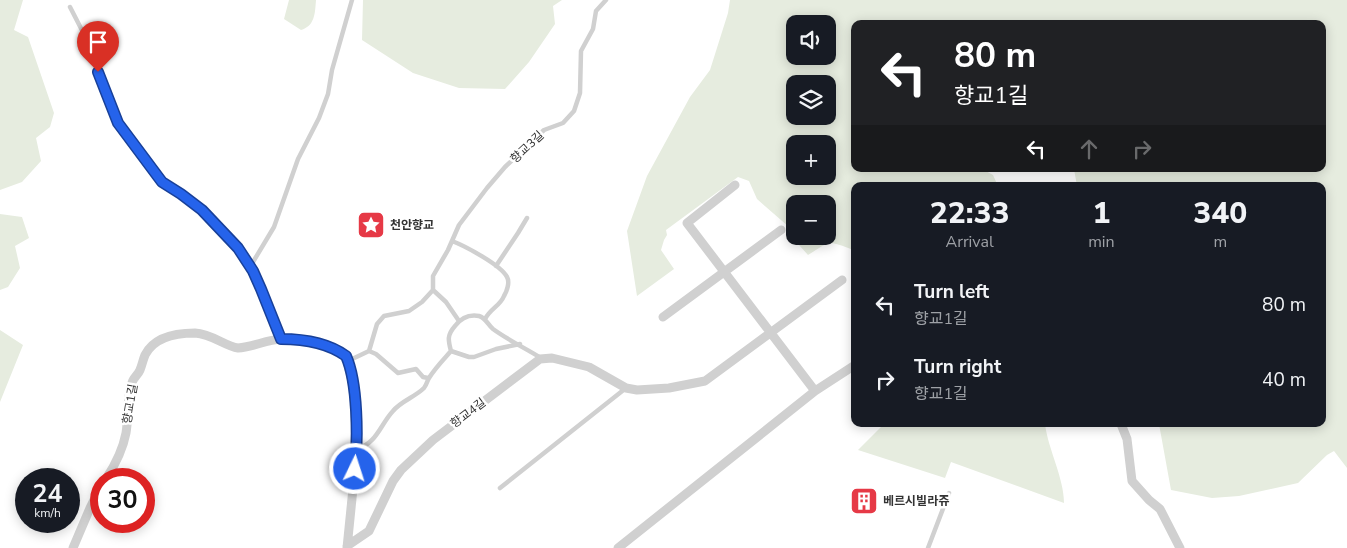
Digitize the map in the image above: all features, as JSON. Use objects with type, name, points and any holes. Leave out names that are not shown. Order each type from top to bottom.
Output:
[{"type":"street","points":[[735,185],[687,223],[815,391]]},
{"type":"street","points":[[663,317],[781,230]]},
{"type":"street","points":[[542,359],[552,358],[589,367],[626,388],[637,390],[669,388],[705,381],[842,280]]},
{"type":"street","name":"향교1길","points":[[112,468],[122,447],[126,432],[132,382],[139,371],[145,355],[157,341],[165,337],[197,333],[238,348],[281,339],[292,339],[329,347],[346,356],[348,361]]},
{"type":"street","name":"향교4길","points":[[347,547],[369,531],[400,470],[433,440],[542,359]]},
{"type":"street","points":[[347,547],[357,449],[353,386],[348,361]]},
{"type":"street","points":[[618,548],[815,391],[851,368]]},
{"type":"street","points":[[1123,427],[1127,439],[1132,481],[1160,509],[1180,548]]},
{"type":"street","points":[[73,548],[90,508]]},
{"type":"lane","points":[[250,267],[274,227],[298,158],[319,118],[328,94],[332,70],[352,0]]},
{"type":"lane","name":"향교3길","points":[[433,290],[433,276],[464,217],[505,167],[544,130],[563,124],[574,111],[580,93],[581,51],[593,29],[596,11],[606,0]]},
{"type":"lane","points":[[70,7],[87,40],[103,88],[118,123],[162,182],[202,210],[238,248],[250,267],[269,306],[281,339]]},
{"type":"lane","points":[[496,266],[527,218]]},
{"type":"lane","points":[[452,241],[474,251],[507,276],[508,282],[501,301],[490,310],[485,319]]},
{"type":"lane","points":[[348,361],[369,351],[379,320],[384,316],[413,309],[433,290],[446,302],[459,321]]},
{"type":"lane","points":[[451,351],[448,334],[459,321],[469,316],[477,316],[485,319],[491,328],[542,359]]},
{"type":"lane","points":[[451,351],[474,357],[496,349],[520,344]]},
{"type":"lane","points":[[369,351],[376,354],[398,373],[416,369],[423,377],[428,378]]},
{"type":"lane","points":[[357,449],[372,442],[394,410],[427,384],[428,378],[451,351]]},
{"type":"lane","points":[[500,488],[626,388]]},
{"type":"lane","points":[[928,548],[949,493]]},
{"type":"shaded area","points":[[0,0],[23,0],[14,30],[28,37],[54,113],[50,127],[36,138],[41,161],[22,182],[0,190]]},
{"type":"shaded area","points":[[289,0],[316,0],[312,22],[306,28],[301,30],[284,19]]},
{"type":"shaded area","points":[[363,0],[562,0],[553,6],[555,24],[529,62],[505,89],[459,88],[413,73],[362,40]]},
{"type":"shaded area","points":[[730,0],[1347,0],[1347,468],[1334,451],[1327,455],[1298,483],[1239,496],[1212,498],[1171,490],[1160,427],[1326,427],[1326,182],[1076,182],[1075,172],[1326,172],[1326,20],[851,20],[851,172],[988,172],[993,175],[996,182],[851,182],[851,249],[836,244],[836,195],[786,195],[786,224],[757,199],[749,181],[738,177],[666,230],[667,235],[661,250],[674,269],[637,296],[627,231],[647,176],[690,97],[710,70],[728,13]]},
{"type":"shaded area","points":[[0,214],[22,217],[29,238],[15,246],[20,268],[8,287],[0,290]]},
{"type":"shaded area","points":[[799,245],[825,245],[808,255]]},
{"type":"shaded area","points":[[0,330],[23,345],[0,402]]},
{"type":"shaded area","points":[[881,427],[1046,427],[1061,484],[1064,503],[951,462],[945,478],[858,450]]},
{"type":"place","name":"천안향교","points":[[371,225]]},
{"type":"place","name":"베르시빌라쥬","points":[[864,501]]},
{"type":"route","points":[[98,72],[118,123],[162,182],[202,210],[238,248],[253,271],[281,339],[310,342],[329,347],[346,356],[353,386],[357,453],[355,469]]}]
